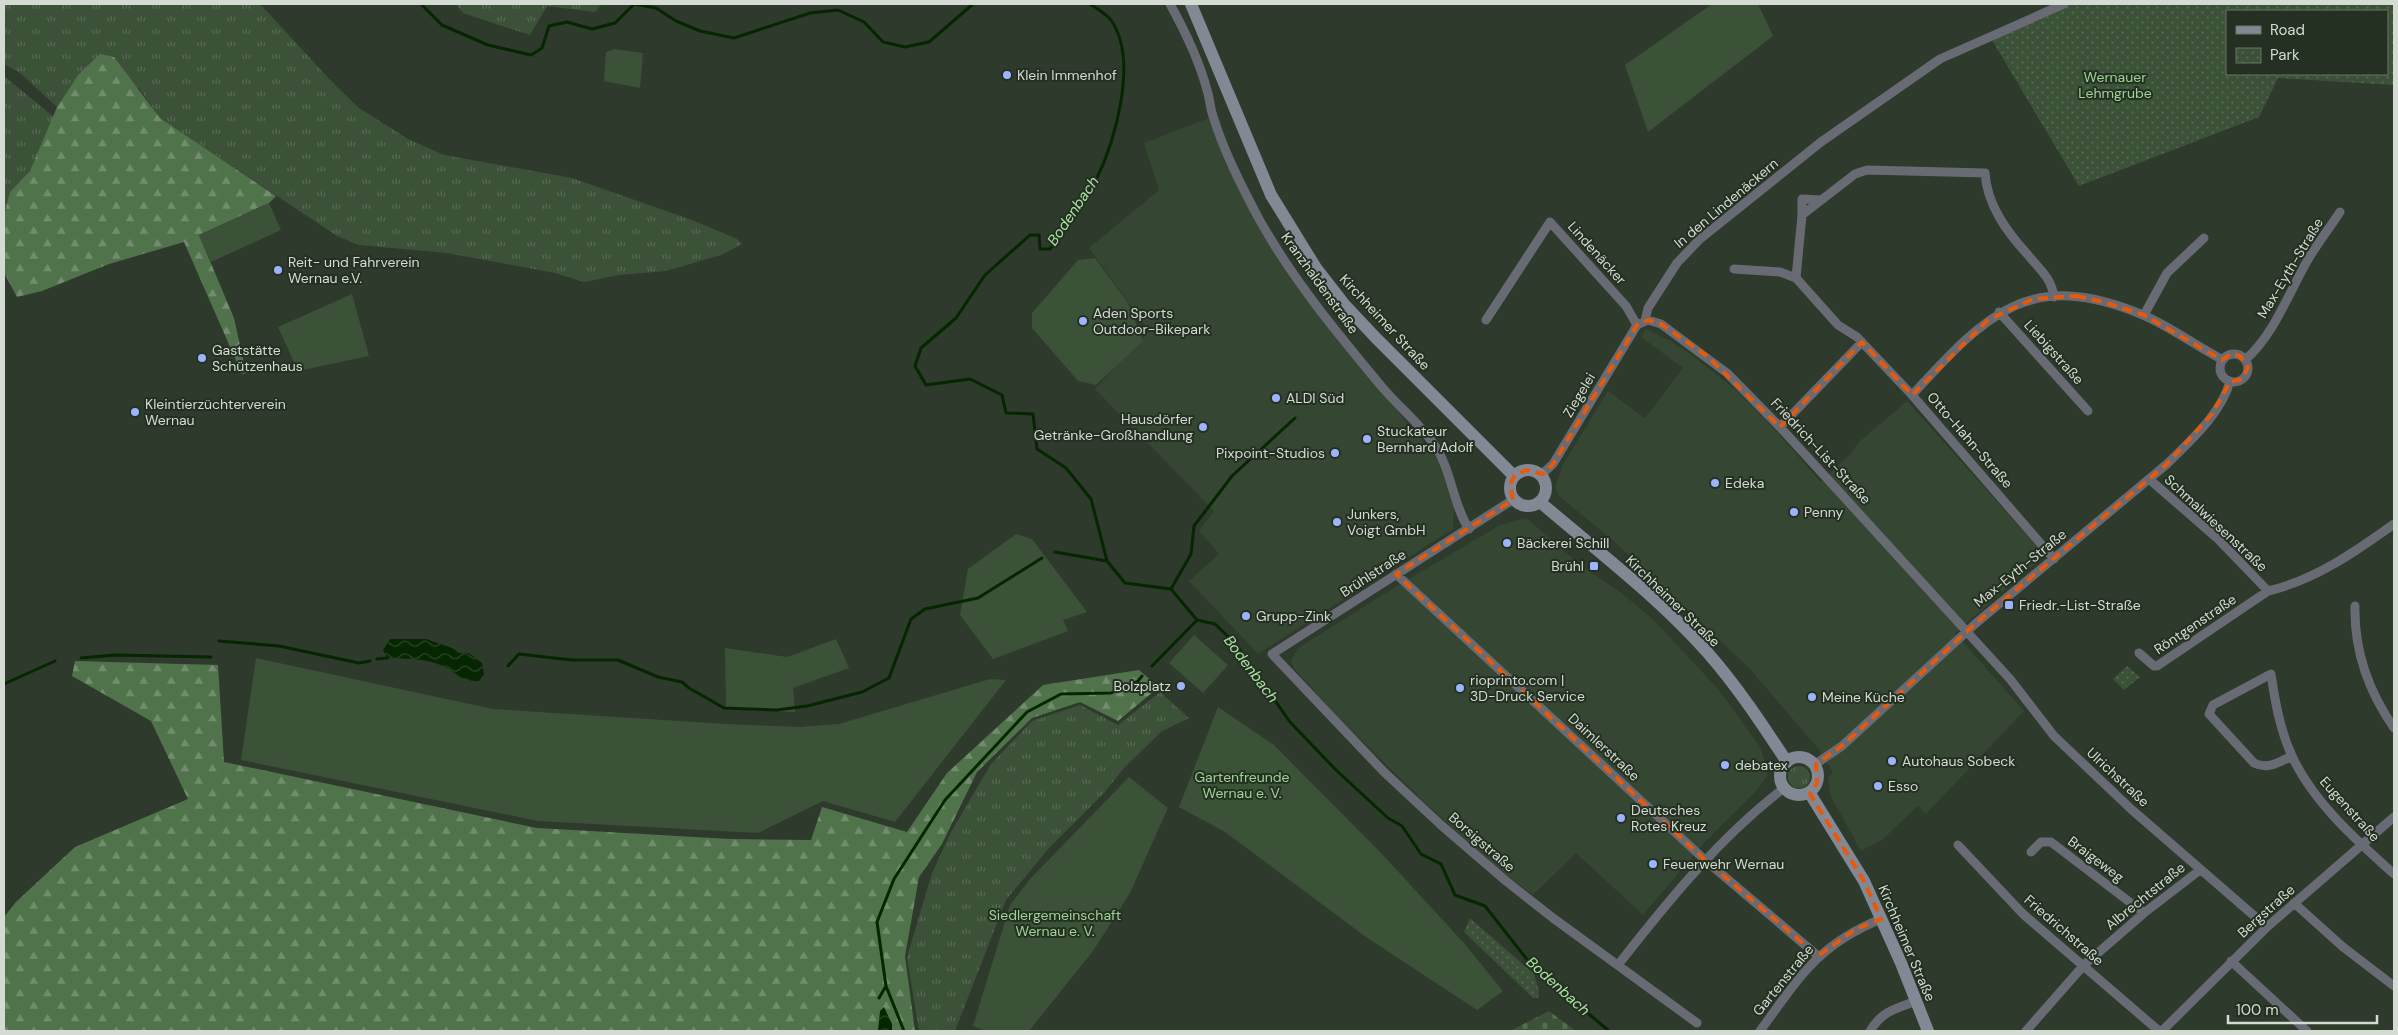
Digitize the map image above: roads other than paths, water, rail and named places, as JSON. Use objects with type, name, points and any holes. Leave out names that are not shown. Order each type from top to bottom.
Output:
[{"type":"main road","name":"Kirchheimer Straße","points":[[1191,4],[1271,195],[1316,268],[1344,304],[1376,338],[1514,476]]},
{"type":"main road","points":[[1526,470],[1532,470],[1541,475],[1546,488],[1540,502],[1527,506],[1514,500],[1510,485],[1514,476],[1526,470]]},
{"type":"main road","name":"Kirchheimer Straße","points":[[1540,502],[1660,606],[1707,652],[1748,703],[1787,762]]},
{"type":"main road","points":[[1798,758],[1810,761],[1814,765],[1818,777],[1817,783],[1809,792],[1799,795],[1784,788],[1780,774],[1787,762],[1798,758]]},
{"type":"main road","name":"Kirchheimer Straße","points":[[1809,792],[1864,882],[1928,1031]]},
{"type":"street","name":"Kranzhaldenstraße","points":[[1170,4],[1182,25],[1198,64],[1213,116],[1234,169],[1260,221],[1282,258],[1324,315],[1383,388],[1432,441],[1446,467],[1460,511],[1469,530]]},
{"type":"street","name":"In den Lindenäckern","points":[[1645,321],[1648,308],[1677,263],[1700,239],[1821,142],[1940,60],[2064,4]]},
{"type":"street","points":[[1734,269],[1780,272],[1796,278],[1802,215],[1855,174],[1867,170],[1985,173],[1989,196],[1998,215],[2026,253],[2050,280],[2054,297]]},
{"type":"street","name":"Max-Eyth-Straße","points":[[2245,360],[2254,352],[2266,334],[2305,264],[2340,212]]},
{"type":"street","name":"Lindenäcker","points":[[1486,320],[1550,222],[1622,302],[1636,325]]},
{"type":"street","points":[[2144,316],[2167,274],[2204,238]]},
{"type":"street","name":"Otto-Hahn-Straße","points":[[1796,278],[1838,325],[1862,342],[1912,395],[2054,559]]},
{"type":"street","points":[[1912,395],[1968,336],[2000,312],[2033,299],[2076,296],[2104,302],[2144,316],[2223,360]]},
{"type":"street","name":"Liebigstraße","points":[[2000,312],[2088,411]]},
{"type":"street","points":[[1636,325],[1645,321]]},
{"type":"street","name":"Friedrich-List-Straße","points":[[1645,321],[1661,324],[1727,372],[1967,631]]},
{"type":"street","name":"Ziegelei","points":[[1541,475],[1553,464],[1636,325]]},
{"type":"street","points":[[1780,427],[1862,342]]},
{"type":"street","points":[[2236,354],[2245,360],[2248,367],[2245,376],[2238,381],[2230,381],[2220,371],[2223,360],[2227,356],[2236,354]]},
{"type":"street","name":"Max-Eyth-Straße","points":[[1814,765],[1842,746],[1967,631],[2149,479],[2188,443],[2225,396],[2230,381]]},
{"type":"street","name":"Schmalwiesenstraße","points":[[2149,479],[2217,538],[2268,591],[2307,579],[2358,549],[2394,524]]},
{"type":"street","name":"Brühlstraße","points":[[1272,654],[1514,500]]},
{"type":"street","name":"Daimlerstraße","points":[[1396,574],[1705,860],[1818,956]]},
{"type":"street","name":"Röntgenstraße","points":[[2139,654],[2154,666],[2158,666],[2268,591]]},
{"type":"street","points":[[2355,606],[2355,629],[2362,664],[2374,693],[2394,728]]},
{"type":"street","name":"Ulrichstraße","points":[[1967,631],[2010,678],[2054,736],[2131,809],[2267,928]]},
{"type":"street","name":"Borsigstraße","points":[[1272,654],[1384,772],[1441,825],[1512,886],[1697,1023]]},
{"type":"street","name":"Eugenstraße","points":[[2292,756],[2268,767],[2261,767],[2254,763],[2210,714],[2212,706],[2271,674],[2278,713],[2292,756],[2324,804],[2394,874]]},
{"type":"street","points":[[1618,964],[1705,860],[1766,802],[1784,788]]},
{"type":"street","name":"Bergstraße","points":[[2160,1031],[2231,961],[2294,903],[2394,817]]},
{"type":"street","name":"Braigeweg","points":[[2031,852],[2041,842],[2051,842],[2144,913]]},
{"type":"street","name":"Friedrichstraße","points":[[1958,845],[2023,914],[2160,1031]]},
{"type":"street","name":"Albrechtstraße","points":[[2026,1031],[2084,965],[2144,913],[2200,870]]},
{"type":"street","points":[[2294,903],[2343,947],[2394,986]]},
{"type":"street","name":"Gartenstraße","points":[[1760,1031],[1818,956],[1856,929],[1881,919]]},
{"type":"street","points":[[2231,961],[2307,1031]]},
{"type":"street","points":[[1870,1031],[1878,1018],[1885,1013],[1916,1001]]},
{"type":"water","points":[[390,639],[426,639],[452,648],[459,653],[469,653],[482,663],[484,674],[479,681],[472,681],[437,663],[416,659],[387,658],[383,650]]},
{"type":"water","points":[[884,1007],[892,1024],[892,1031],[878,1031],[880,1011]]},
{"type":"waterway","name":"Bodenbach","points":[[421,4],[442,25],[488,45],[531,55],[542,48],[549,26],[567,22],[592,29],[615,23],[634,4],[656,8],[676,21],[700,31],[734,38],[810,13],[838,10],[864,22],[883,42],[905,47],[929,42],[973,4]]},
{"type":"waterway","name":"Bodenbach","points":[[1090,4],[1111,20],[1119,37],[1123,57],[1124,78],[1116,124],[1103,165],[1095,182],[1080,208],[1050,249],[1040,249],[1039,235],[1030,235],[985,275],[956,318],[921,348],[915,366],[926,385],[970,379],[1002,395],[1006,413],[1033,414],[1037,449],[1066,468],[1091,499],[1107,561],[1125,583],[1171,589],[1197,620],[1215,624],[1235,643],[1290,722],[1336,770],[1388,818],[1402,826],[1421,854],[1441,864],[1455,895],[1485,906],[1533,967],[1609,1031]]},
{"type":"waterway","points":[[1171,589],[1191,554],[1194,526],[1232,476],[1295,418]]},
{"type":"waterway","points":[[1055,552],[1107,561]]},
{"type":"waterway","points":[[508,666],[519,654],[572,660],[618,660],[658,677],[682,682],[724,708],[777,710],[807,706],[862,692],[889,678],[911,619],[925,609],[978,598],[1042,558]]},
{"type":"waterway","points":[[1152,666],[1197,620]]},
{"type":"waterway","points":[[219,641],[279,646],[359,663],[370,661]]},
{"type":"waterway","points":[[81,658],[115,655],[211,657]]},
{"type":"waterway","points":[[377,659],[387,658]]},
{"type":"waterway","points":[[4,684],[55,661]]},
{"type":"waterway","points":[[904,1031],[886,986],[877,922],[894,879],[945,800],[1027,712],[1061,694],[1111,693],[1138,681],[1142,676]]},
{"type":"waterway","points":[[879,998],[886,986]]},
{"type":"place","name":"Klein Immenhof","points":[[1007,75]]},
{"type":"place","name":"Reit- und Fahrverein Wernau e.V.","points":[[278,270]]},
{"type":"place","name":"Aden Sports Outdoor-Bikepark","points":[[1083,321]]},
{"type":"place","name":"Gaststätte Schützenhaus","points":[[202,358]]},
{"type":"place","name":"ALDI Süd","points":[[1276,398]]},
{"type":"place","name":"Kleintierzüchterverein Wernau","points":[[135,412]]},
{"type":"place","name":"Hausdörfer Getränke-Großhandlung","points":[[1203,427]]},
{"type":"place","name":"Stuckateur Bernhard Adolf","points":[[1367,439]]},
{"type":"place","name":"Pixpoint-Studios","points":[[1335,453]]},
{"type":"place","name":"Edeka","points":[[1715,483]]},
{"type":"place","name":"Penny","points":[[1794,512]]},
{"type":"place","name":"Junkers, Voigt GmbH","points":[[1337,522]]},
{"type":"place","name":"Bäckerei Schill","points":[[1507,543]]},
{"type":"place","name":"Brühl","points":[[1594,566]]},
{"type":"place","name":"Friedr.-List-Straße","points":[[2009,605]]},
{"type":"place","name":"Grupp-Zink","points":[[1246,616]]},
{"type":"place","name":"Bolzplatz","points":[[1181,686]]},
{"type":"place","name":"rioprinto.com | 3D-Druck Service","points":[[1460,688]]},
{"type":"place","name":"Meine Küche","points":[[1812,697]]},
{"type":"place","name":"Autohaus Sobeck","points":[[1892,761]]},
{"type":"place","name":"debatex","points":[[1725,765]]},
{"type":"place","name":"Esso","points":[[1878,786]]},
{"type":"place","name":"Deutsches Rotes Kreuz","points":[[1621,818]]},
{"type":"place","name":"Feuerwehr Wernau","points":[[1653,864]]},
{"type":"park label","name":"Wernauer Lehmgrube","points":[[2115,86]]},
{"type":"park label","name":"Gartenfreunde Wernau e. V.","points":[[1242,786]]},
{"type":"park label","name":"Siedlergemeinschaft Wernau e. V.","points":[[1055,924]]}]
